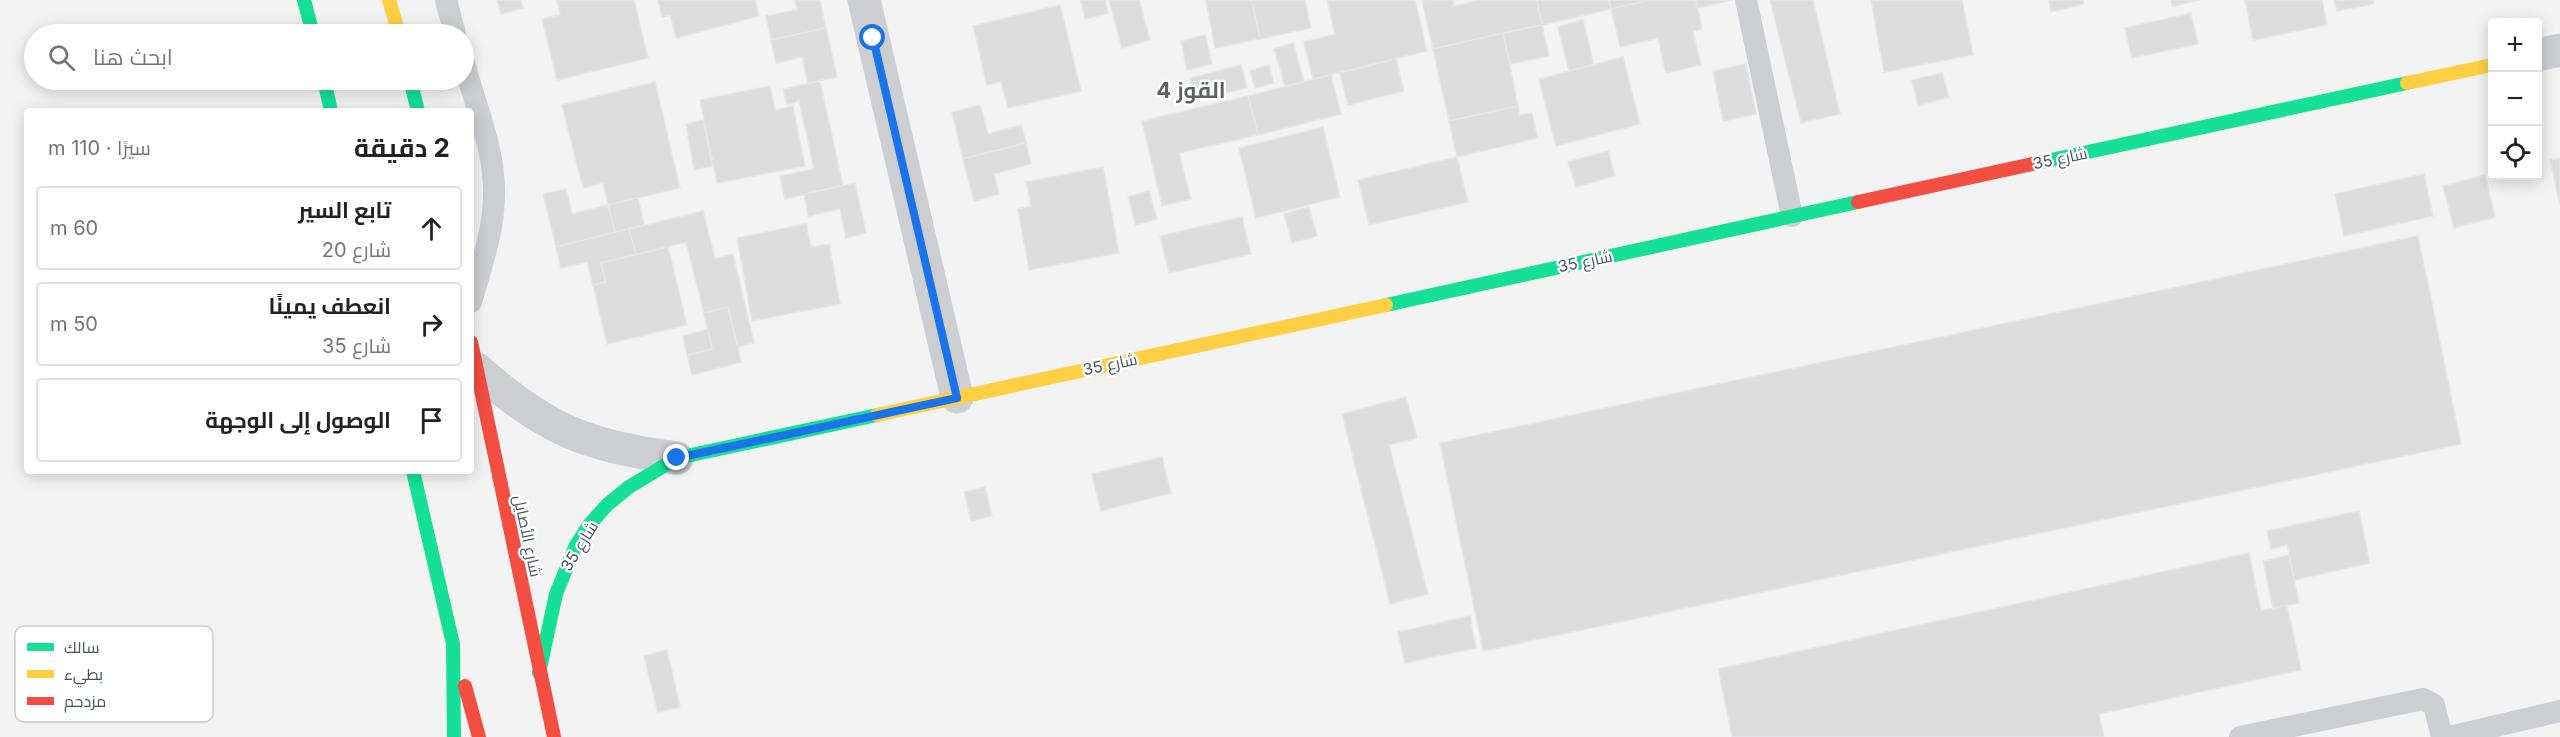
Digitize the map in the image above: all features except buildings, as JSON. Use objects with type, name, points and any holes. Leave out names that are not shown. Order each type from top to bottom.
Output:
[{"type":"street","points":[[304,0],[310,24]]},
{"type":"street","points":[[389,0],[396,24]]},
{"type":"street","points":[[864,0],[957,398]]},
{"type":"street","points":[[2542,54],[2560,50]]},
{"type":"street","name":"شارع 35","points":[[474,356],[511,399],[547,423],[587,440],[628,452],[677,458],[2488,66]]},
{"type":"street","points":[[326,90],[330,108]]},
{"type":"street","points":[[413,90],[417,108]]},
{"type":"street","name":"شارع الأصايل","points":[[474,356],[554,737]]},
{"type":"street","name":"شارع 35","points":[[539,673],[549,615],[563,566],[591,522],[628,488],[677,458]]},
{"type":"street","points":[[414,474],[453,644],[479,737]]},
{"type":"street","points":[[453,644],[454,737]]},
{"type":"lane","points":[[446,0],[452,24]]},
{"type":"lane","points":[[1746,0],[1792,216]]},
{"type":"lane","points":[[472,90],[492,162],[494,193],[492,224],[474,291]]},
{"type":"lane","points":[[2240,737],[2423,699],[2434,705],[2442,737]]},
{"type":"lane","points":[[2448,737],[2482,733],[2560,711]]},
{"type":"traffic: fast","points":[[304,0],[310,24]]},
{"type":"traffic: fast","points":[[2037,163],[2407,83]]},
{"type":"traffic: fast","points":[[326,90],[330,108]]},
{"type":"traffic: fast","points":[[413,90],[417,108]]},
{"type":"traffic: fast","points":[[1386,305],[1858,202]]},
{"type":"traffic: fast","points":[[539,673],[556,594],[575,547],[589,525],[607,505],[629,487],[677,458],[877,415]]},
{"type":"traffic: fast","points":[[414,474],[453,644],[454,737]]},
{"type":"traffic: slow","points":[[389,0],[396,24]]},
{"type":"traffic: slow","points":[[2407,83],[2488,66]]},
{"type":"traffic: slow","points":[[877,415],[1386,305]]},
{"type":"traffic: jam","points":[[1858,202],[2037,163]]},
{"type":"traffic: jam","points":[[474,356],[554,737]]},
{"type":"traffic: jam","points":[[465,686],[479,737]]},
{"type":"district","name":"القوز 4","points":[[1191,90]]},
{"type":"route","points":[[677,458],[957,398],[873,38]]}]
